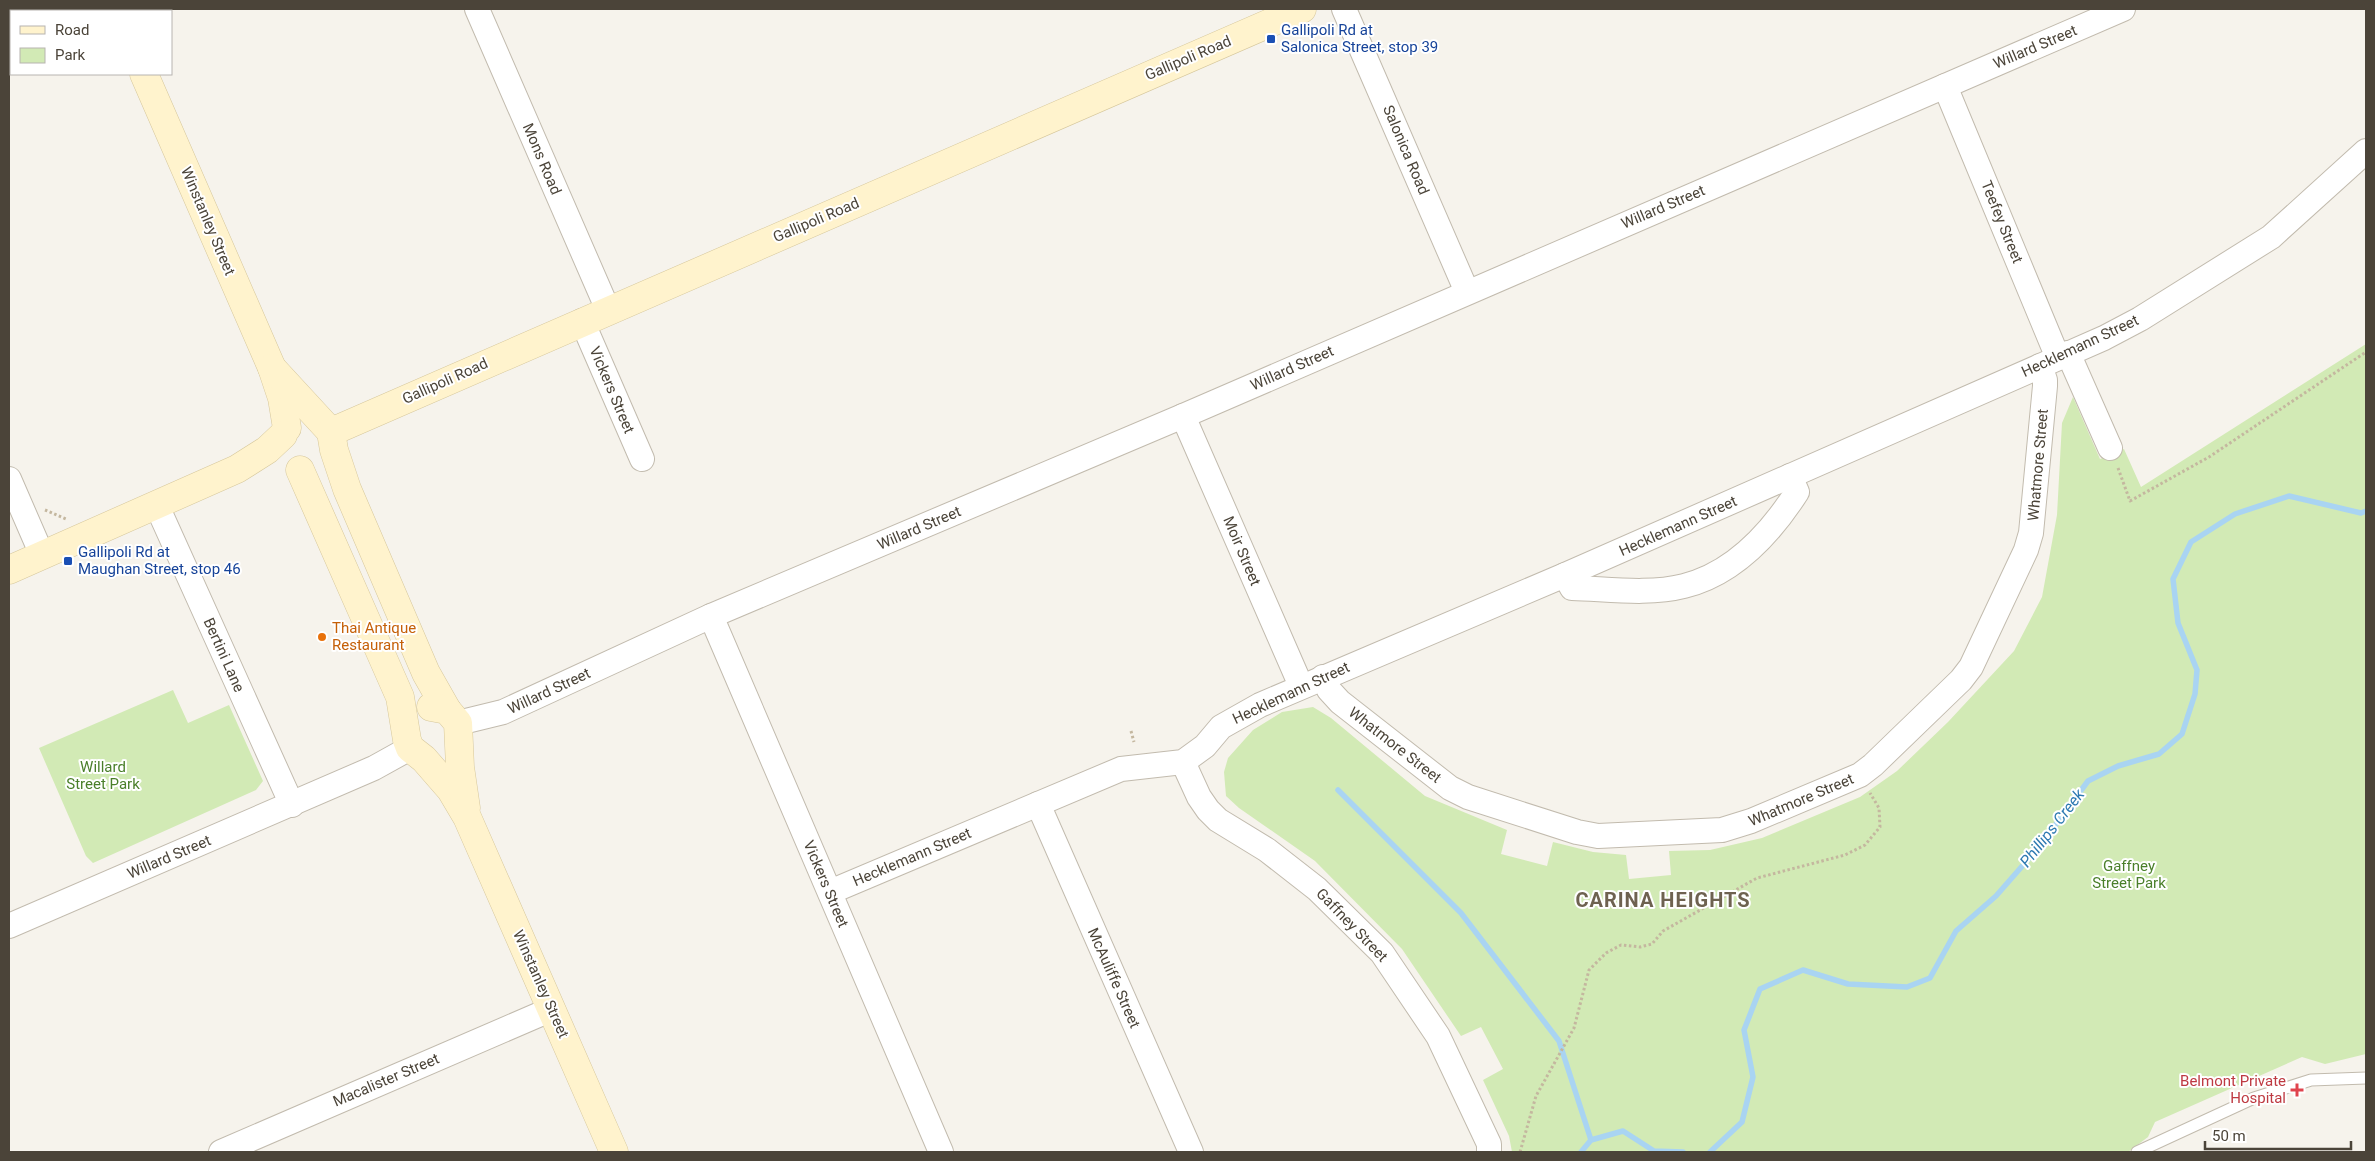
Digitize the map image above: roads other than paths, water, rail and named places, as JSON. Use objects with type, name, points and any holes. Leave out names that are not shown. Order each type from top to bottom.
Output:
[{"type":"street","name":"Mons Road","points":[[477,9],[608,310]]},
{"type":"street","name":"Gallipoli Road","points":[[328,434],[608,310],[1302,9]]},
{"type":"street","name":"Salonica Road","points":[[1344,9],[1467,292]]},
{"type":"street","name":"Willard Street","points":[[455,725],[503,712],[711,616],[1183,416],[2124,9]]},
{"type":"street","name":"Winstanley Street","points":[[144,75],[272,368],[282,398],[285,432],[282,452],[296,468],[400,697],[414,746],[451,790],[468,817],[614,1152]]},
{"type":"street","name":"Teefey Street","points":[[1946,86],[2055,359],[2110,448]]},
{"type":"street","name":"Hecklemann Street","points":[[830,892],[1121,769],[1183,762],[1197,753],[1215,731],[1230,720],[1301,686],[1565,575],[2104,338],[2140,319],[2271,237],[2366,151]]},
{"type":"street","name":"Vickers Street","points":[[582,322],[642,459]]},
{"type":"street","name":"Whatmore Street","points":[[1324,677],[1329,690],[1340,702],[1450,788],[1477,800],[1577,832],[1598,836],[1722,830],[1737,827],[1860,775],[1887,752],[1961,680],[1971,667],[2026,550],[2034,515],[2045,380],[2055,359]]},
{"type":"street","name":"Winstanley Street","points":[[272,368],[328,434],[347,489],[426,673],[455,725],[468,817]]},
{"type":"street","name":"Moir Street","points":[[1183,416],[1301,686]]},
{"type":"street","points":[[9,570],[237,469],[268,450],[301,419],[328,434],[331,458],[317,469],[296,468],[271,462],[237,469]]},
{"type":"street","points":[[1565,575],[1572,588],[1653,590],[1684,586],[1717,574],[1751,549],[1784,513],[1797,492],[1790,476]]},
{"type":"street","points":[[9,479],[42,555]]},
{"type":"street","name":"Bertini Lane","points":[[157,506],[292,805]]},
{"type":"street","name":"Vickers Street","points":[[711,616],[941,1152]]},
{"type":"street","points":[[430,707],[455,725],[456,749],[441,760],[414,746],[414,715],[421,710],[430,707]]},
{"type":"street","name":"Willard Street","points":[[9,926],[292,805],[374,768],[414,746]]},
{"type":"street","name":"Gaffney Street","points":[[1183,762],[1199,797],[1218,820],[1266,850],[1317,889],[1382,953],[1438,1036],[1489,1144],[1489,1152]]},
{"type":"street","name":"McAuliffe Street","points":[[1038,804],[1191,1152]]},
{"type":"street","name":"Macalister Street","points":[[221,1152],[552,1009]]},
{"type":"lane","points":[[2137,1152],[2254,1098],[2311,1080],[2366,1078]]},
{"type":"waterway","name":"Phillips Creek","points":[[1710,1152],[1742,1122],[1753,1077],[1744,1030],[1760,989],[1803,970],[1848,984],[1907,987],[1930,978],[1956,931],[1996,896],[2039,847],[2088,781],[2118,766],[2159,754],[2182,734],[2195,694],[2197,670],[2178,623],[2173,579],[2191,542],[2235,514],[2289,496],[2361,513],[2366,511]]},
{"type":"waterway","points":[[1338,790],[1461,913],[1559,1041],[1591,1140]]},
{"type":"waterway","name":"Phillips Creek","points":[[1581,1152],[1591,1140],[1623,1131],[1654,1151],[1683,1152]]},
{"type":"place","name":"Gallipoli Rd at Salonica Street, stop 39","points":[[1271,39]]},
{"type":"place","name":"Gallipoli Rd at Maughan Street, stop 46","points":[[68,561]]},
{"type":"place","name":"Thai Antique Restaurant","points":[[322,637]]},
{"type":"place","name":"Belmont Private Hospital","points":[[2297,1090]]},
{"type":"district","name":"CARINA HEIGHTS","points":[[1663,900]]},
{"type":"park label","name":"Willard Street Park","points":[[103,776]]},
{"type":"park label","name":"Gaffney Street Park","points":[[2129,874]]}]
